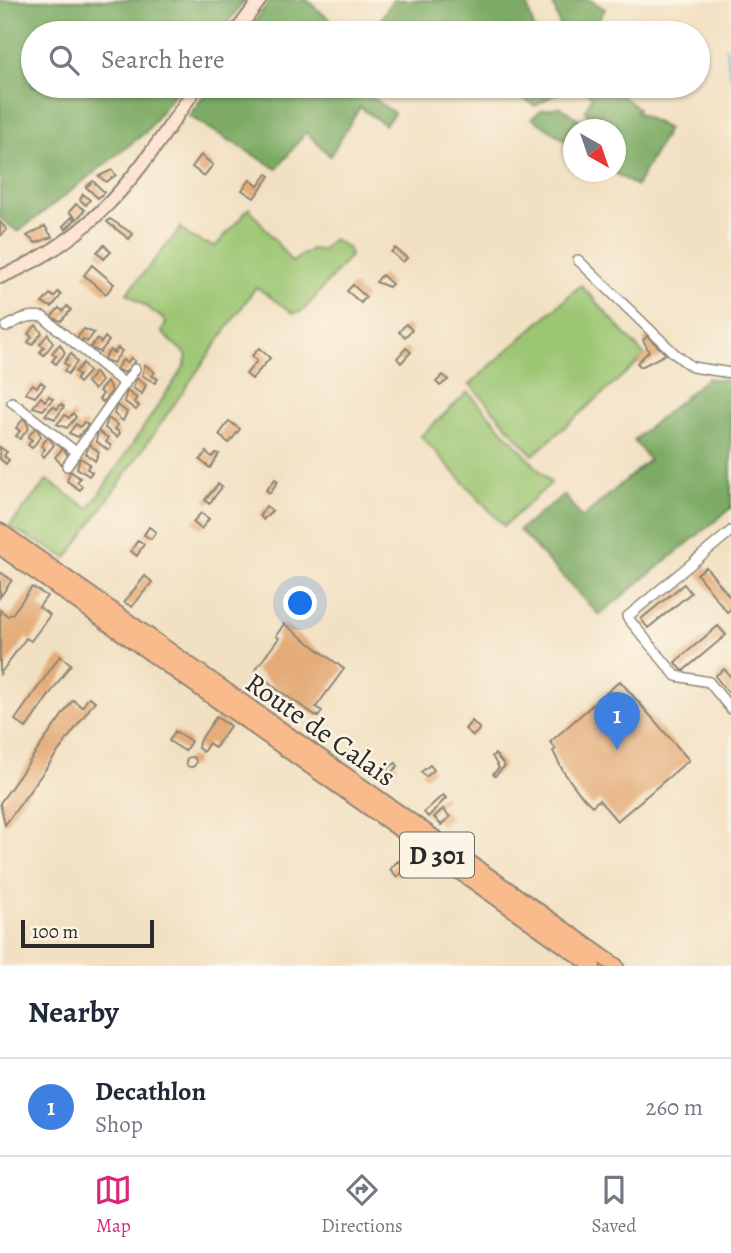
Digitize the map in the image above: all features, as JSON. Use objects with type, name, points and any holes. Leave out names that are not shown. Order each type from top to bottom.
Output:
[{"type":"main road","points":[[244,21],[260,0]]},
{"type":"main road","points":[[0,277],[55,249],[97,217],[136,174],[189,98]]},
{"type":"main road","name":"Route de Calais","points":[[0,531],[615,966]]},
{"type":"main road","name":"Route de Calais","points":[[0,547],[593,966]]},
{"type":"main road","points":[[526,918],[583,966]]},
{"type":"street","points":[[579,260],[675,354],[692,367],[731,373]]},
{"type":"street","points":[[6,327],[33,315],[43,317],[125,384]]},
{"type":"street","points":[[67,466],[135,369]]},
{"type":"street","points":[[12,402],[76,452]]},
{"type":"street","points":[[731,531],[628,617],[676,676],[709,682],[731,709]]},
{"type":"green space","points":[[0,0],[245,0],[229,21],[21,21],[21,98],[171,98],[146,132],[18,232],[0,218]]},
{"type":"green space","points":[[270,0],[307,0],[331,21],[255,21]]},
{"type":"green space","points":[[393,0],[526,0],[532,21],[380,21]]},
{"type":"green space","points":[[552,0],[590,0],[605,9],[598,21],[558,21]]},
{"type":"green space","points":[[202,98],[372,98],[394,113],[385,125],[360,107],[330,156],[306,132],[277,169],[189,116]]},
{"type":"green space","points":[[523,98],[549,98],[535,106]]},
{"type":"green space","points":[[591,98],[624,98],[638,108],[636,112],[668,129],[636,186],[626,180],[626,119],[590,119],[585,110]]},
{"type":"green space","points":[[561,107],[578,119],[563,119],[563,139],[532,118],[542,110]]},
{"type":"green space","points":[[249,208],[292,262],[311,249],[322,250],[333,239],[349,249],[350,256],[303,311],[293,313],[256,287],[67,558],[9,527],[47,480],[89,509],[185,365],[187,355],[162,333],[166,321],[127,293],[181,228],[190,237],[215,247]]},
{"type":"green space","points":[[581,285],[645,356],[533,455],[470,384]]},
{"type":"green space","points":[[707,378],[731,381],[731,508],[599,615],[519,530],[564,495],[582,518],[649,460],[634,440]]},
{"type":"green space","points":[[468,392],[551,483],[504,526],[421,436]]},
{"type":"building","points":[[201,155],[213,165],[204,176],[192,167]]},
{"type":"building","points":[[112,170],[116,175],[106,182],[99,176]]},
{"type":"building","points":[[267,174],[270,176],[254,198],[242,190],[250,180],[258,186]]},
{"type":"building","points":[[93,181],[104,192],[98,198],[86,187]]},
{"type":"building","points":[[83,194],[90,200],[86,205],[80,200]]},
{"type":"building","points":[[76,204],[85,210],[77,219],[69,212]]},
{"type":"building","points":[[72,217],[75,220],[66,229],[63,226]]},
{"type":"building","points":[[110,219],[133,234],[129,239],[107,222]]},
{"type":"building","points":[[0,222],[7,230],[0,236]]},
{"type":"building","points":[[45,226],[52,237],[36,243],[27,236]]},
{"type":"building","points":[[104,245],[111,252],[104,259],[97,252]]},
{"type":"building","points":[[395,248],[407,258],[403,262],[391,252]]},
{"type":"building","points":[[92,265],[114,284],[106,294],[84,275]]},
{"type":"building","points":[[382,275],[392,284],[389,287],[376,282]]},
{"type":"building","points":[[353,285],[366,297],[361,303],[347,291]]},
{"type":"building","points":[[58,292],[61,295],[52,307],[42,303],[50,294],[54,297]]},
{"type":"building","points":[[67,306],[71,310],[61,321],[51,317],[59,308],[63,311]]},
{"type":"building","points":[[406,324],[412,330],[405,337],[399,332]]},
{"type":"building","points":[[36,325],[42,333],[32,345],[28,342],[32,337],[28,334]]},
{"type":"building","points":[[84,329],[94,333],[87,342],[83,339],[81,342],[77,338]]},
{"type":"building","points":[[48,334],[53,343],[44,355],[40,352],[44,347],[40,344]]},
{"type":"building","points":[[647,336],[666,354],[641,367],[637,363],[649,351],[643,340]]},
{"type":"building","points":[[105,337],[109,341],[100,352],[90,348],[97,339],[101,343]]},
{"type":"building","points":[[60,344],[65,353],[56,364],[52,361],[56,356],[52,353]]},
{"type":"building","points":[[118,348],[122,351],[113,363],[103,359],[110,350],[114,353]]},
{"type":"building","points":[[259,348],[270,358],[252,379],[246,374],[257,361],[252,356]]},
{"type":"building","points":[[406,348],[411,352],[401,363],[397,358]]},
{"type":"building","points":[[71,353],[77,362],[68,374],[64,371],[68,366],[64,363]]},
{"type":"building","points":[[131,358],[135,361],[125,373],[116,369],[123,360],[127,363]]},
{"type":"building","points":[[83,363],[89,372],[79,383],[76,380],[79,375],[75,372]]},
{"type":"building","points":[[145,365],[155,372],[152,376],[158,379],[155,383],[142,375]]},
{"type":"building","points":[[95,372],[101,381],[94,390],[87,382]]},
{"type":"building","points":[[443,375],[448,380],[440,386],[436,382]]},
{"type":"building","points":[[136,378],[146,385],[142,394],[133,388]]},
{"type":"building","points":[[41,382],[45,385],[35,397],[25,393],[33,384],[37,387]]},
{"type":"building","points":[[107,382],[112,391],[103,402],[99,399],[103,394],[99,391]]},
{"type":"building","points":[[127,391],[137,398],[134,402],[139,406],[136,410],[124,401]]},
{"type":"building","points":[[49,396],[53,399],[43,410],[33,407],[41,397],[45,401]]},
{"type":"building","points":[[61,404],[64,407],[55,419],[45,415],[53,406],[57,409]]},
{"type":"building","points":[[117,405],[127,412],[123,421],[114,414]]},
{"type":"building","points":[[73,413],[76,417],[67,428],[57,424],[65,415],[69,418]]},
{"type":"building","points":[[24,418],[29,427],[20,439],[16,436],[20,431],[16,428]]},
{"type":"building","points":[[108,418],[118,425],[115,429],[120,433],[117,437],[105,428]]},
{"type":"building","points":[[229,421],[240,429],[229,443],[219,435]]},
{"type":"building","points":[[84,422],[88,425],[78,437],[69,433],[76,424],[80,427]]},
{"type":"building","points":[[36,427],[41,436],[32,448],[28,445],[32,440],[28,437]]},
{"type":"building","points":[[98,431],[108,438],[106,442],[111,446],[108,450],[96,441]]},
{"type":"building","points":[[48,437],[54,445],[44,457],[41,454],[45,449],[41,446]]},
{"type":"building","points":[[89,444],[99,452],[95,461],[86,454]]},
{"type":"building","points":[[0,447],[7,452],[4,456],[9,460],[6,464],[0,459]]},
{"type":"building","points":[[63,448],[68,456],[62,465],[55,457]]},
{"type":"building","points":[[206,452],[212,457],[216,453],[219,454],[210,468],[200,460]]},
{"type":"building","points":[[80,458],[90,464],[87,469],[92,472],[89,476],[77,468]]},
{"type":"building","points":[[70,471],[80,478],[77,482],[82,486],[80,490],[67,481]]},
{"type":"building","points":[[275,479],[278,481],[270,493],[266,490]]},
{"type":"building","points":[[218,484],[222,487],[209,504],[205,500]]},
{"type":"building","points":[[266,506],[272,511],[263,520],[260,515]]},
{"type":"building","points":[[201,513],[209,519],[201,529],[193,522]]},
{"type":"building","points":[[149,527],[156,532],[151,539],[144,535]]},
{"type":"building","points":[[138,540],[144,544],[137,556],[131,551]]},
{"type":"building","points":[[706,567],[731,598],[731,609],[727,612],[697,574]]},
{"type":"building","points":[[0,572],[12,580],[0,597]]},
{"type":"building","points":[[145,576],[152,582],[132,607],[124,602]]},
{"type":"building","points":[[684,584],[691,593],[648,628],[641,619]]},
{"type":"building","points":[[32,587],[47,596],[39,607],[50,615],[31,641],[26,638],[0,674],[0,610],[8,616],[13,613]]},
{"type":"building","points":[[284,624],[344,669],[316,707],[322,711],[318,717],[278,690],[255,670],[279,638],[276,636]]},
{"type":"building","points":[[718,626],[726,635],[683,671],[675,662]]},
{"type":"building","points":[[60,656],[71,664],[26,728],[15,720]]},
{"type":"building","points":[[724,669],[731,677],[731,696],[715,676]]},
{"type":"building","points":[[620,681],[689,760],[617,821],[599,800],[592,806],[580,794],[563,771],[553,751],[556,749],[550,742]]},
{"type":"building","points":[[89,697],[95,701],[5,825],[0,803],[73,700],[82,707]]},
{"type":"building","points":[[216,717],[230,726],[215,748],[209,743],[203,752],[198,748],[199,742]]},
{"type":"building","points":[[472,721],[480,729],[473,736],[465,729]]},
{"type":"building","points":[[175,731],[191,741],[185,751],[169,741]]},
{"type":"building","points":[[495,754],[505,766],[495,776],[493,774],[499,768],[492,756]]},
{"type":"building","points":[[191,757],[196,762],[191,767],[186,762]]},
{"type":"building","points":[[387,763],[390,767],[396,763],[398,766],[384,779],[381,776],[388,769],[384,766]]},
{"type":"building","points":[[430,765],[434,770],[426,777],[421,772]]},
{"type":"building","points":[[443,795],[446,798],[428,817],[424,812]]},
{"type":"building","points":[[443,809],[450,817],[441,825],[434,817]]},
{"type":"building","points":[[398,861],[405,869],[397,877],[390,869]]},
{"type":"waterway","points":[[726,48],[731,76]]},
{"type":"place","name":"Decathlon","points":[[617,750]]}]
